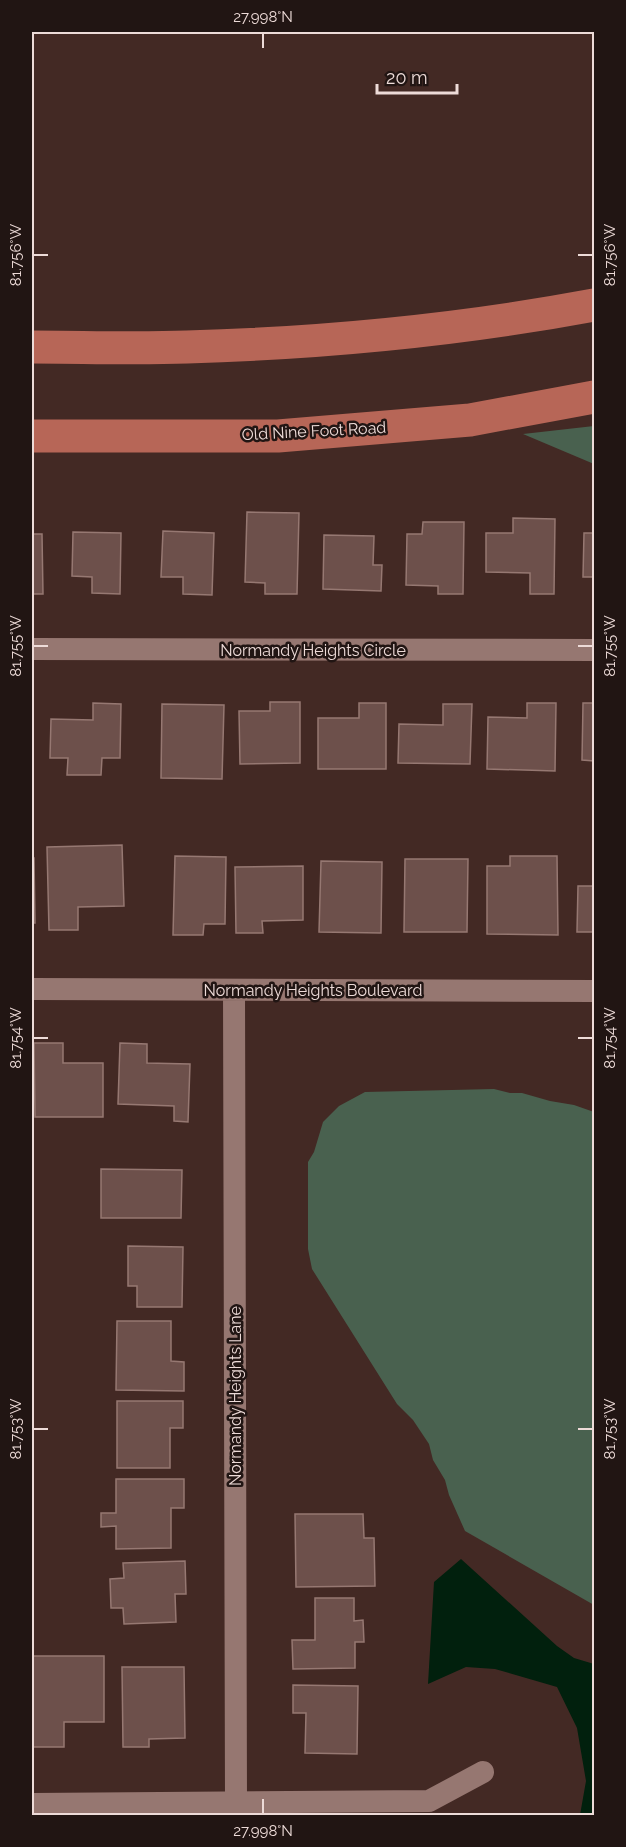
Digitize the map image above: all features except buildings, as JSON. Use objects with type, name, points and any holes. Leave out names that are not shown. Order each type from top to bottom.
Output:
[{"type":"main road","points":[[32,347],[185,347],[325,340],[499,320],[594,305]]},
{"type":"main road","name":"Old Nine Foot Road","points":[[32,436],[278,436],[470,420],[594,397]]},
{"type":"street","name":"Normandy Heights Circle","points":[[32,649],[594,650]]},
{"type":"street","name":"Normandy Heights Boulevard","points":[[32,989],[594,991]]},
{"type":"street","name":"Normandy Heights Lane","points":[[234,990],[236,1803]]},
{"type":"street","points":[[32,1804],[429,1801],[483,1772]]},
{"type":"shaded area","points":[[594,426],[594,464],[523,434]]},
{"type":"shaded area","points":[[494,1089],[522,1093],[594,1112],[594,1605],[465,1531],[445,1480],[433,1460],[429,1444],[413,1420],[397,1404],[312,1269],[308,1249],[308,1162],[314,1152],[323,1122],[339,1106],[365,1092]]},
{"type":"shaded area","points":[[461,1559],[557,1646],[574,1658],[594,1664],[594,1815],[580,1815],[586,1781],[577,1728],[557,1687],[495,1669],[466,1667],[428,1684],[434,1582]]}]
